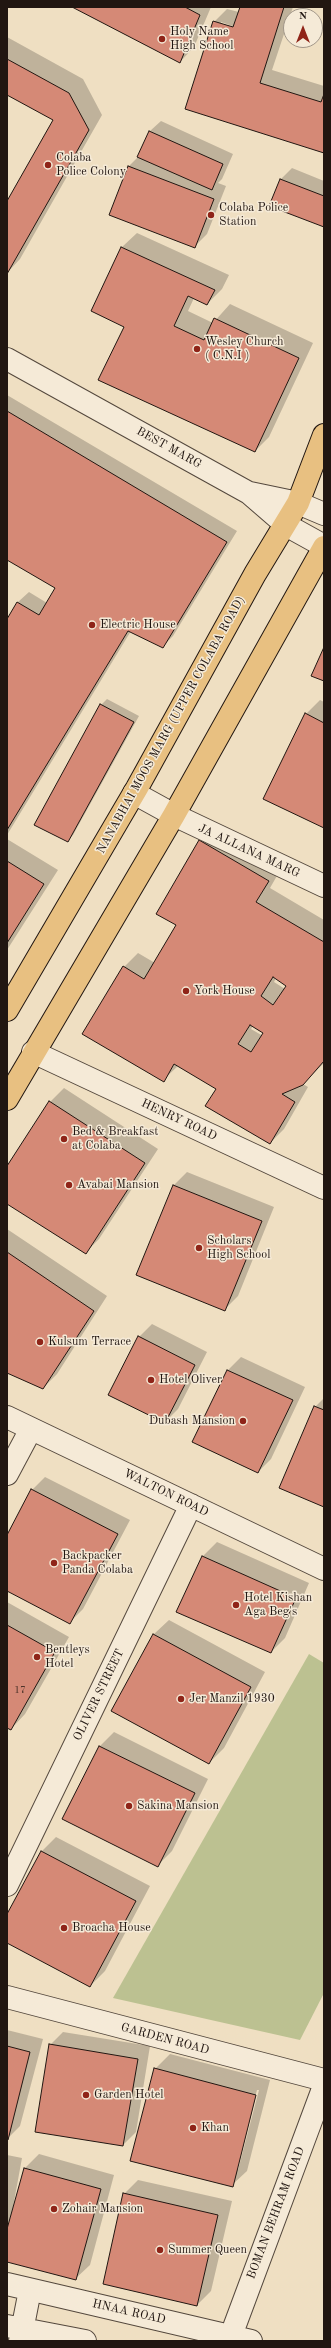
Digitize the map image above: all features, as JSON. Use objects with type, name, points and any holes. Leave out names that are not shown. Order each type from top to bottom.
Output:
[{"type":"main road","name":"NANABHAI MOOS MARG (UPPER COLABA ROAD)","points":[[7,1010],[134,793],[255,574],[286,525],[298,503],[324,435]]},
{"type":"main road","points":[[7,1099],[33,1052],[174,815],[324,547]]},
{"type":"street","name":"BEST MARG","points":[[7,358],[249,493],[286,525],[324,547]]},
{"type":"street","points":[[249,493],[298,503],[324,514]]},
{"type":"street","name":"JA ALLANA MARG","points":[[134,793],[174,815],[324,886]]},
{"type":"street","name":"HENRY ROAD","points":[[33,1052],[324,1188]]},
{"type":"street","name":"WALTON ROAD","points":[[7,1418],[324,1569]]},
{"type":"street","points":[[7,1474],[31,1429]]},
{"type":"street","name":"OLIVER STREET","points":[[7,1885],[191,1505]]},
{"type":"street","name":"GARDEN ROAD","points":[[7,1997],[324,2080]]},
{"type":"street","name":"BOMAN BEHRAM ROAD","points":[[229,2338],[324,2086]]},
{"type":"street","name":"HNAA ROAD","points":[[7,2284],[229,2338],[251,2341]]},
{"type":"street","points":[[30,2290],[16,2332],[85,2341]]},
{"type":"green space","points":[[309,1654],[324,1663],[324,1993],[300,2040],[113,1998]]},
{"type":"building","name":"Holy Name High School","points":[[72,7],[185,7],[200,15],[180,63]]},
{"type":"building","points":[[240,7],[284,7],[260,83],[321,102],[324,94],[324,153],[185,109],[213,21],[233,27]]},
{"type":"building","name":"Colaba Police Colony","points":[[7,59],[69,93],[89,130],[7,274],[7,201],[53,120],[7,95]]},
{"type":"building","points":[[149,131],[223,164],[212,190],[137,157]]},
{"type":"building","points":[[128,166],[214,199],[195,248],[109,215]]},
{"type":"building","points":[[280,179],[324,196],[324,227],[269,206]]},
{"type":"building","name":"Wesley Church ( C.N.I )","points":[[121,247],[215,290],[207,305],[188,296],[174,326],[204,340],[214,318],[299,358],[255,452],[98,380],[124,327],[91,311]]},
{"type":"building","name":"Electric House","points":[[7,411],[227,542],[163,648],[128,631],[7,830],[7,619],[17,602],[39,615],[55,588],[7,560]]},
{"type":"building","points":[[324,647],[324,681],[311,676]]},
{"type":"building","points":[[100,704],[134,722],[68,842],[34,825]]},
{"type":"building","points":[[305,713],[324,723],[324,828],[263,799]]},
{"type":"building","name":"York House","points":[[199,840],[269,881],[256,902],[324,942],[324,1061],[303,1085],[282,1094],[295,1102],[270,1144],[205,1106],[216,1089],[174,1064],[164,1082],[82,1034],[123,966],[144,979],[176,925],[156,914]],"holes":[[[273,977],[286,986],[273,1005],[261,996]],[[250,1025],[263,1033],[251,1052],[238,1044]]]},
{"type":"building","points":[[7,861],[44,884],[7,943]]},
{"type":"building","name":"Avabai Mansion","points":[[49,1101],[145,1163],[86,1254],[7,1204],[7,1166]]},
{"type":"building","name":"Scholars High School","points":[[173,1185],[262,1221],[225,1311],[136,1275]]},
{"type":"building","name":"Kulsum Terrace","points":[[7,1252],[94,1311],[43,1389],[7,1373]]},
{"type":"building","name":"Hotel Oliver","points":[[138,1336],[195,1365],[165,1423],[108,1395]]},
{"type":"building","name":"Dubash Mansion","points":[[227,1370],[293,1400],[258,1473],[192,1442]]},
{"type":"building","points":[[314,1406],[324,1410],[324,1507],[279,1488]]},
{"type":"building","name":"Backpacker Panda Colaba","points":[[31,1489],[118,1534],[70,1624],[7,1591],[7,1535]]},
{"type":"building","name":"Hotel Kishan Aga Beg's","points":[[202,1556],[296,1598],[271,1653],[176,1612]]},
{"type":"building","points":[[7,1625],[55,1652],[11,1730],[7,1728]]},
{"type":"building","name":"Jer Manzil 1930","points":[[153,1634],[251,1687],[209,1764],[111,1711]]},
{"type":"building","name":"Sakina Mansion","points":[[99,1746],[195,1793],[158,1867],[62,1819]]},
{"type":"building","name":"Broacha House","points":[[41,1851],[136,1901],[90,1987],[7,1943],[7,1914]]},
{"type":"building","name":"Garden Hotel","points":[[49,2044],[138,2059],[123,2146],[35,2132]]},
{"type":"building","points":[[7,2046],[30,2052],[8,2140],[7,2140]]},
{"type":"building","name":"Khan","points":[[154,2068],[256,2095],[233,2187],[130,2161]]},
{"type":"building","name":"Zohair Mansion","points":[[24,2168],[101,2189],[76,2280],[7,2262],[7,2229]]},
{"type":"building","name":"Summer Queen","points":[[123,2193],[218,2215],[197,2306],[103,2284]]},
{"type":"place","name":"Holy Name High School","points":[[162,39]]},
{"type":"place","name":"Colaba Police Colony","points":[[48,165]]},
{"type":"place","name":"Colaba Police Station","points":[[211,215]]},
{"type":"place","name":"Wesley Church ( C.N.I )","points":[[197,349]]},
{"type":"place","name":"Electric House","points":[[92,625]]},
{"type":"place","name":"York House","points":[[186,991]]},
{"type":"place","name":"Bed & Breakfast at Colaba","points":[[64,1139]]},
{"type":"place","name":"Avabai Mansion","points":[[69,1185]]},
{"type":"place","name":"Scholars High School","points":[[199,1248]]},
{"type":"place","name":"Kulsum Terrace","points":[[40,1342]]},
{"type":"place","name":"Hotel Oliver","points":[[151,1380]]},
{"type":"place","name":"Dubash Mansion","points":[[243,1421]]},
{"type":"place","name":"Backpacker Panda Colaba","points":[[54,1563]]},
{"type":"place","name":"Hotel Kishan Aga Beg's","points":[[236,1605]]},
{"type":"place","name":"Bentleys Hotel","points":[[37,1657]]},
{"type":"place","name":"Jer Manzil 1930","points":[[181,1699]]},
{"type":"place","name":"Sakina Mansion","points":[[129,1806]]},
{"type":"place","name":"Broacha House","points":[[64,1928]]},
{"type":"place","name":"Garden Hotel","points":[[86,2095]]},
{"type":"place","name":"Khan","points":[[193,2128]]},
{"type":"place","name":"Zohair Mansion","points":[[54,2209]]},
{"type":"place","name":"Summer Queen","points":[[160,2250]]}]
